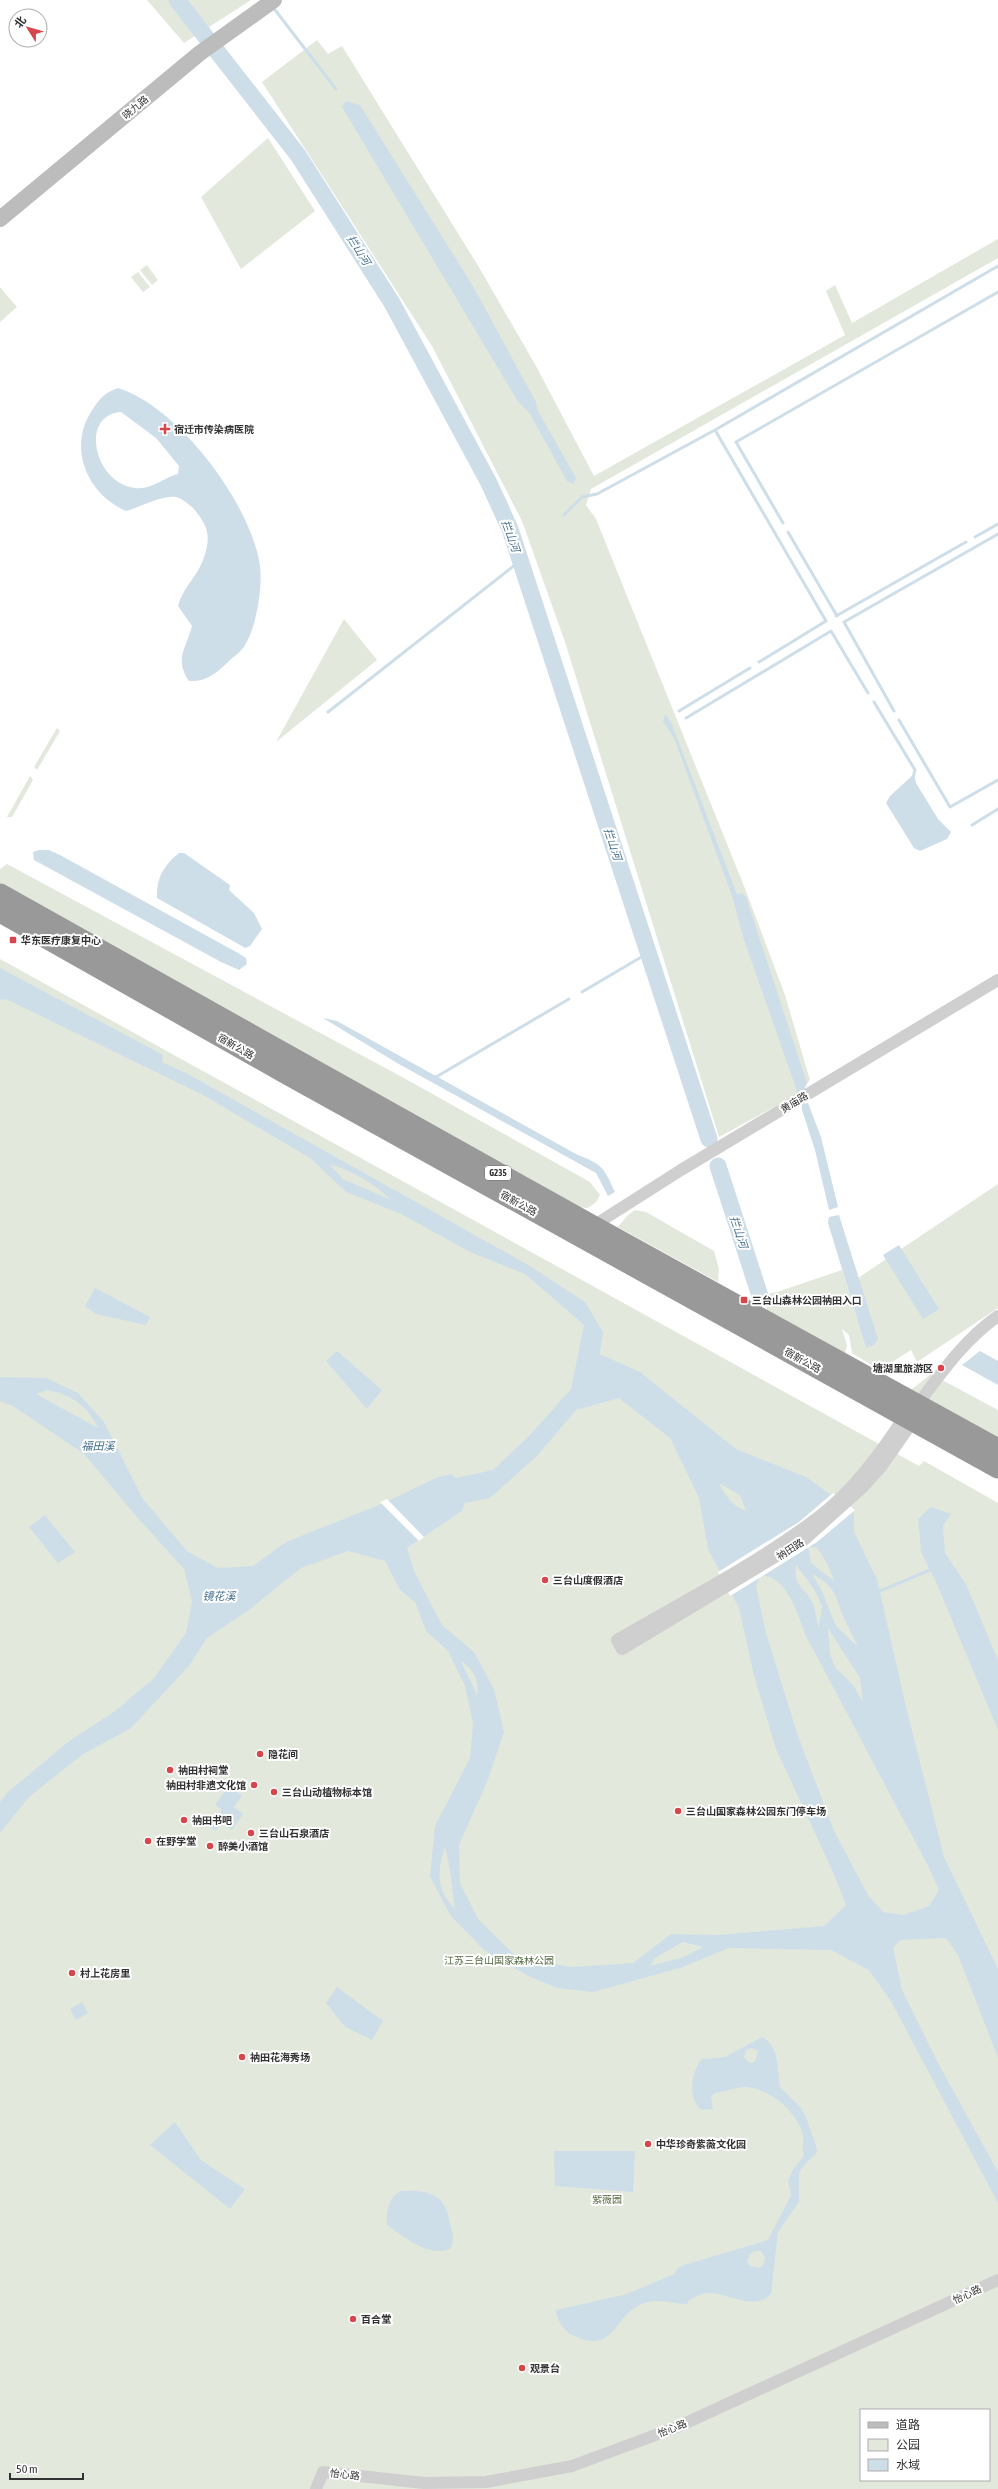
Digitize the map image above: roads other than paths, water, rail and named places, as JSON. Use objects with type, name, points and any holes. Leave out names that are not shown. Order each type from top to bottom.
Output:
[{"type":"highway","name":"宿新公路","points":[[0,894],[592,1226],[915,1410],[998,1468]]},
{"type":"highway","name":"宿新公路","points":[[0,912],[292,1077],[915,1410],[998,1449]]},
{"type":"street","name":"晓九路","points":[[0,219],[200,53],[271,2]]},
{"type":"street","name":"黄庙路","points":[[592,1226],[687,1166],[998,980]]},
{"type":"street","name":"衲田路","points":[[619,1644],[720,1585],[818,1517],[860,1483],[946,1366],[972,1337],[998,1316]]},
{"type":"street","name":"怡心路","points":[[316,2489],[324,2472],[424,2483],[486,2482],[572,2466],[677,2427],[998,2280]]},
{"type":"water","points":[[346,101],[360,105],[473,286],[536,402],[537,409],[576,478],[573,484],[567,481],[530,414],[517,400],[342,107]]},
{"type":"water","points":[[118,388],[141,398],[163,414],[185,434],[206,458],[225,484],[240,510],[252,536],[259,560],[261,579],[253,627],[244,647],[216,672],[201,680],[189,681],[182,666],[183,654],[192,626],[178,606],[183,593],[197,572],[206,552],[208,537],[205,525],[192,507],[176,497],[158,499],[126,511],[112,503],[101,493],[92,482],[85,469],[81,440],[84,426],[99,400],[105,394]],"holes":[[[121,412],[156,438],[179,466],[178,474],[147,487],[135,488],[121,483],[110,474],[101,463],[97,449],[96,436],[100,424],[108,416]]]},
{"type":"water","points":[[665,714],[671,722],[737,894],[742,893],[746,897],[807,1083],[804,1091],[798,1094],[744,940],[732,896],[674,738],[663,721]]},
{"type":"water","points":[[914,774],[916,783],[938,819],[951,832],[947,839],[920,851],[914,848],[886,803],[890,796]]},
{"type":"water","points":[[39,850],[49,850],[60,855],[238,953],[246,958],[247,964],[239,970],[221,962],[34,860],[33,852]]},
{"type":"water","points":[[179,853],[184,853],[230,885],[229,890],[254,913],[262,929],[250,946],[245,948],[157,898],[158,884],[162,872],[169,862]]},
{"type":"water","points":[[0,968],[163,1055],[162,1062],[186,1073],[530,1266],[585,1302],[603,1332],[600,1354],[640,1372],[736,1449],[806,1477],[854,1511],[854,1532],[877,1579],[907,1711],[944,1857],[998,1969],[998,2058],[958,1955],[946,1938],[901,1940],[893,1947],[902,1990],[937,2061],[998,2172],[998,2203],[892,2003],[869,1970],[831,1950],[729,1948],[680,1968],[593,1992],[557,1988],[528,1976],[484,1950],[450,1915],[430,1876],[435,1826],[470,1758],[473,1724],[465,1686],[448,1651],[426,1631],[415,1602],[400,1590],[385,1561],[348,1551],[301,1568],[249,1610],[207,1638],[189,1666],[130,1729],[83,1754],[29,1797],[0,1833],[0,1802],[8,1792],[68,1742],[115,1711],[154,1678],[186,1633],[192,1602],[184,1569],[136,1516],[84,1454],[13,1406],[0,1401],[0,1377],[46,1378],[78,1393],[104,1422],[143,1499],[188,1552],[218,1568],[253,1566],[286,1542],[384,1503],[438,1477],[451,1474],[456,1478],[493,1470],[529,1436],[571,1389],[584,1325],[525,1274],[470,1252],[401,1214],[346,1192],[310,1158],[203,1095],[6,999],[0,1000]],"holes":[[[38,1000],[53,1002],[66,1007],[75,1016],[83,1030],[51,1016]],[[330,1165],[354,1174],[386,1195],[391,1200],[343,1179]],[[47,1390],[71,1398],[84,1407],[98,1428],[36,1394]],[[619,1398],[670,1438],[699,1498],[708,1549],[739,1608],[754,1676],[776,1749],[833,1872],[846,1905],[824,1926],[718,1935],[671,1934],[633,1963],[571,1967],[517,1957],[478,1919],[460,1883],[459,1845],[487,1782],[504,1732],[494,1689],[474,1652],[442,1625],[415,1573],[407,1548],[462,1511],[465,1503],[490,1498],[537,1456],[576,1410]],[[719,1483],[740,1495],[746,1511],[741,1509],[726,1496]],[[808,1547],[816,1547],[829,1567],[834,1581],[811,1563]],[[796,1565],[814,1589],[822,1606],[819,1627],[814,1606],[808,1595],[798,1583],[795,1573]],[[812,1574],[820,1578],[834,1592],[858,1647],[836,1626],[821,1589]],[[761,1575],[770,1577],[785,1589],[795,1608],[806,1636],[927,1864],[939,1890],[929,1906],[903,1915],[883,1912],[868,1895],[834,1831],[797,1733],[766,1633],[756,1586]],[[828,1628],[860,1678],[863,1702],[853,1685],[835,1667],[830,1654]],[[461,1661],[475,1675],[478,1690],[477,1695]],[[445,1847],[449,1864],[455,1909],[444,1895],[441,1887],[440,1872]],[[683,1942],[703,1947],[684,1957],[650,1966],[655,1958]]]},
{"type":"water","points":[[323,1018],[337,1021],[576,1154],[592,1161],[605,1171],[615,1192],[608,1196],[596,1173],[397,1063]]},
{"type":"water","points":[[808,1103],[821,1137],[838,1207],[829,1210],[815,1150],[802,1110],[802,1104]]},
{"type":"water","points":[[839,1215],[878,1339],[874,1345],[866,1348],[828,1223],[829,1217]]},
{"type":"water","points":[[899,1245],[939,1309],[923,1319],[883,1255]]},
{"type":"water","points":[[95,1288],[150,1317],[146,1325],[96,1314],[85,1306]]},
{"type":"water","points":[[337,1351],[382,1390],[367,1409],[326,1361]]},
{"type":"water","points":[[980,1351],[998,1361],[998,1385],[962,1365]]},
{"type":"water","points":[[931,1507],[951,1514],[943,1526],[945,1553],[966,1584],[998,1660],[998,1730],[936,1582],[921,1552],[918,1519]]},
{"type":"water","points":[[45,1515],[75,1552],[58,1563],[29,1527]]},
{"type":"water","points":[[236,1791],[242,1796],[234,1807],[243,1814],[232,1830],[222,1823],[216,1831],[210,1827],[222,1810],[215,1805],[224,1792]]},
{"type":"water","points":[[337,1987],[383,2021],[372,2040],[345,2027],[326,2003]]},
{"type":"water","points":[[82,2002],[88,2013],[76,2020],[70,2009]]},
{"type":"water","points":[[762,2037],[768,2041],[775,2052],[777,2059],[780,2087],[801,2108],[806,2117],[817,2149],[816,2154],[805,2164],[799,2173],[799,2202],[778,2232],[771,2294],[764,2299],[757,2301],[740,2300],[715,2293],[707,2293],[689,2300],[687,2304],[659,2301],[648,2302],[632,2310],[605,2338],[597,2341],[586,2340],[572,2335],[566,2331],[561,2324],[557,2317],[556,2310],[627,2294],[674,2274],[678,2268],[684,2265],[768,2240],[791,2195],[788,2181],[793,2169],[804,2156],[803,2135],[798,2123],[786,2107],[778,2100],[761,2090],[742,2087],[715,2093],[711,2097],[713,2109],[702,2110],[697,2106],[694,2100],[692,2085],[695,2070],[698,2064],[702,2059],[725,2057]],"holes":[[[752,2048],[758,2051],[755,2062],[750,2063],[744,2057],[746,2050]],[[754,2251],[761,2251],[765,2257],[763,2265],[759,2268],[750,2266],[747,2262],[750,2254]]]},
{"type":"water","points":[[175,2122],[201,2160],[245,2189],[230,2209],[150,2145]]},
{"type":"water","points":[[554,2151],[635,2151],[633,2192],[555,2186]]},
{"type":"water","points":[[401,2191],[418,2191],[438,2198],[447,2210],[453,2241],[450,2249],[433,2251],[425,2248],[408,2240],[387,2225],[389,2205],[393,2197]]},
{"type":"waterway","name":"拦山河","points":[[177,0],[298,155],[392,303],[489,483],[510,529],[709,1139]]},
{"type":"waterway","points":[[272,6],[336,89]]},
{"type":"waterway","points":[[564,515],[582,497],[597,494],[715,430],[998,266]]},
{"type":"waterway","points":[[783,523],[736,442],[998,292]]},
{"type":"waterway","points":[[715,430],[826,621],[759,662]]},
{"type":"waterway","points":[[975,537],[998,524]]},
{"type":"waterway","points":[[788,532],[837,616]]},
{"type":"waterway","points":[[894,711],[844,622],[998,534]]},
{"type":"waterway","points":[[836,616],[966,542]]},
{"type":"waterway","points":[[328,712],[520,561]]},
{"type":"waterway","points":[[686,718],[831,631],[868,693]]},
{"type":"waterway","points":[[679,711],[750,668]]},
{"type":"waterway","points":[[874,702],[915,770],[913,778]]},
{"type":"waterway","points":[[899,720],[950,807],[998,780]]},
{"type":"waterway","points":[[972,825],[998,809]]},
{"type":"waterway","points":[[582,992],[648,953]]},
{"type":"waterway","points":[[0,979],[100,1033]]},
{"type":"waterway","points":[[436,1077],[569,999]]},
{"type":"waterway","name":"拦山河","points":[[718,1166],[761,1299]]},
{"type":"waterway","points":[[880,1591],[930,1570]]},
{"type":"place","name":"宿迁市传染病医院","points":[[165,429]]},
{"type":"place","name":"华东医疗康复中心","points":[[13,940]]},
{"type":"place","name":"三台山森林公园衲田入口","points":[[744,1300]]},
{"type":"place","name":"塘湖里旅游区","points":[[941,1368]]},
{"type":"place","name":"三台山度假酒店","points":[[545,1580]]},
{"type":"place","name":"隐花间","points":[[260,1754]]},
{"type":"place","name":"衲田村祠堂","points":[[170,1770]]},
{"type":"place","name":"衲田村非遗文化馆","points":[[254,1785]]},
{"type":"place","name":"三台山动植物标本馆","points":[[274,1792]]},
{"type":"place","name":"三台山国家森林公园东门停车场","points":[[678,1811]]},
{"type":"place","name":"衲田书吧","points":[[184,1820]]},
{"type":"place","name":"三台山石泉酒店","points":[[251,1833]]},
{"type":"place","name":"在野学堂","points":[[148,1841]]},
{"type":"place","name":"醉美小酒馆","points":[[210,1846]]},
{"type":"place","name":"村上花房里","points":[[72,1973]]},
{"type":"place","name":"衲田花海秀场","points":[[242,2057]]},
{"type":"place","name":"中华珍奇紫薇文化园","points":[[648,2144]]},
{"type":"place","name":"百合堂","points":[[353,2319]]},
{"type":"place","name":"观景台","points":[[522,2368]]},
{"type":"water label","name":"福田溪","points":[[98,1446]]},
{"type":"water label","name":"镜花溪","points":[[219,1596]]},
{"type":"park label","name":"江苏三台山国家森林公园","points":[[499,1960]]},
{"type":"park label","name":"紫薇园","points":[[607,2199]]}]
